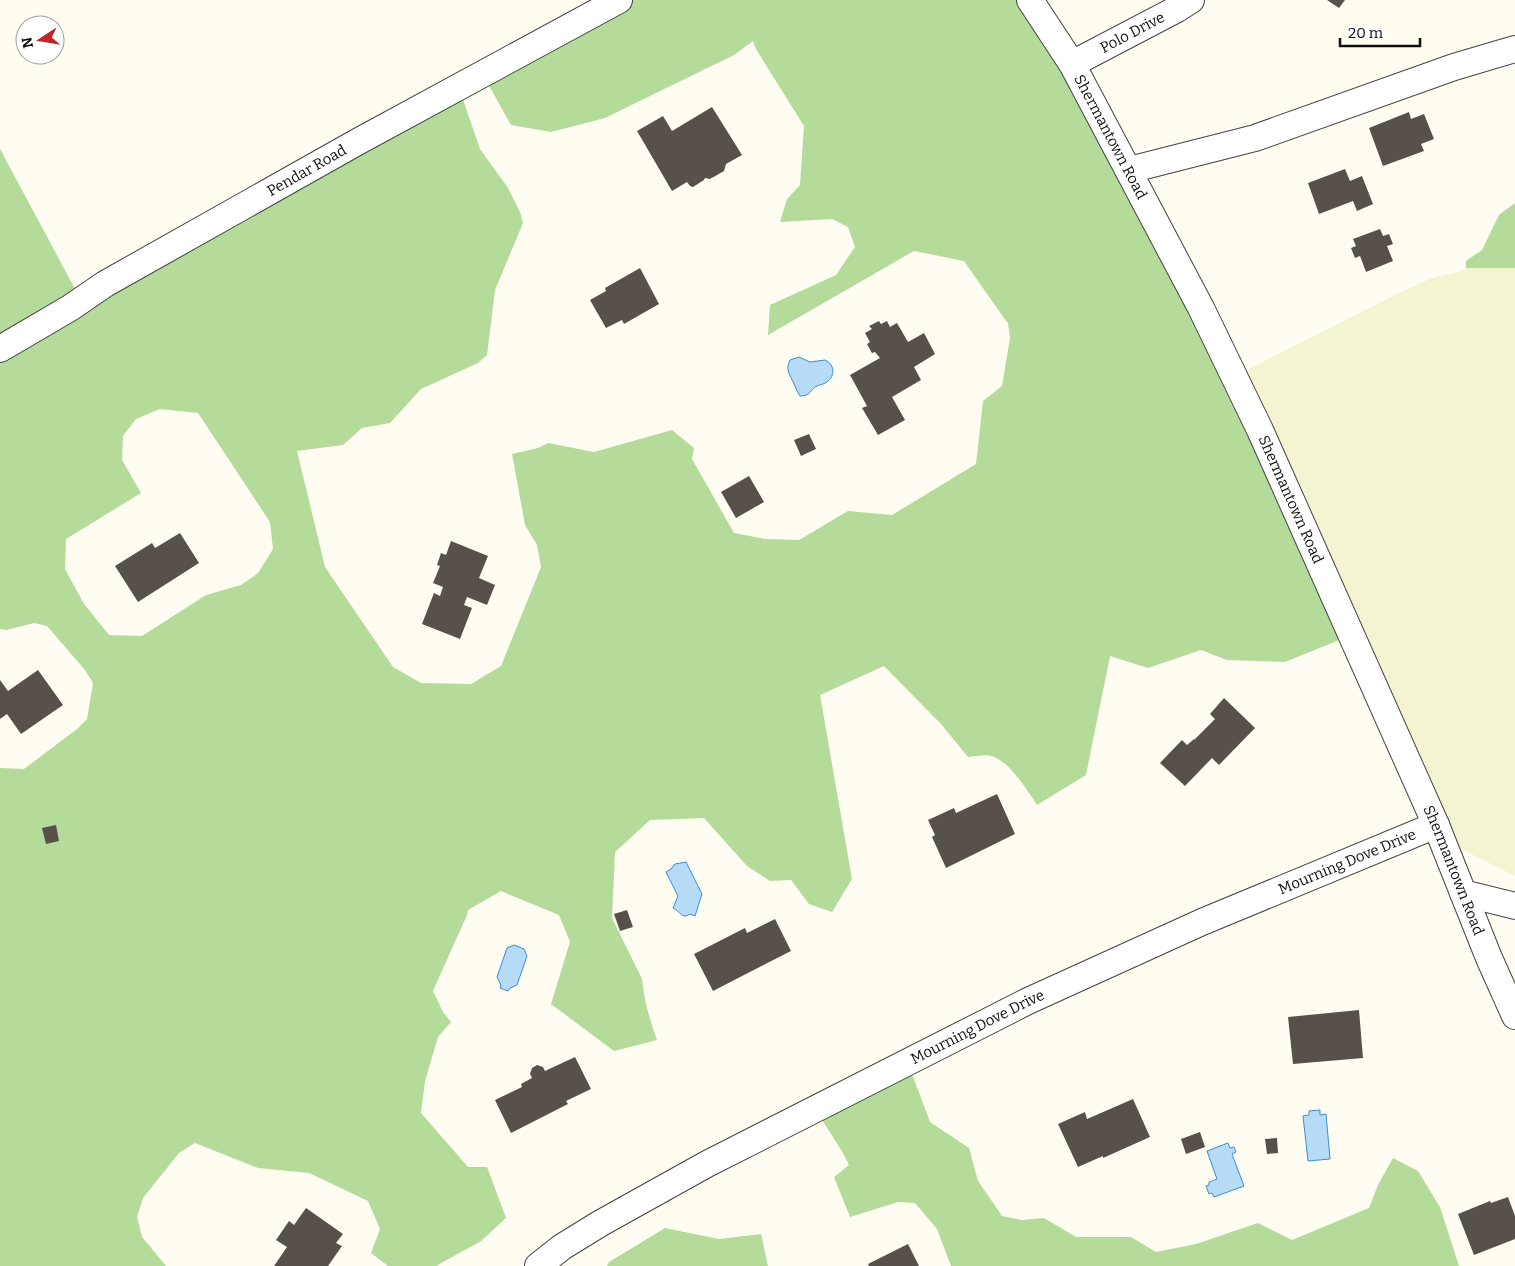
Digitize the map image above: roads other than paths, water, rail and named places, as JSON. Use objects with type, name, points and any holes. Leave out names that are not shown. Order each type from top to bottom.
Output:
[{"type":"street","name":"Pendar Road","points":[[0,349],[70,308],[105,284],[359,141],[619,0]]},
{"type":"street","name":"Shermantown Road","points":[[1030,0],[1072,64],[1129,170],[1201,308],[1260,430],[1436,825],[1489,958],[1515,1016]]},
{"type":"street","name":"Polo Drive","points":[[1072,64],[1191,0]]},
{"type":"street","points":[[1129,170],[1256,138],[1454,67],[1515,49]]},
{"type":"street","name":"Mourning Dove Drive","points":[[538,1266],[562,1247],[601,1223],[707,1164],[1028,1001],[1202,922],[1436,825]]},
{"type":"street","points":[[1463,893],[1515,906]]},
{"type":"water","points":[[799,357],[810,362],[825,360],[831,365],[833,372],[828,381],[817,386],[804,396],[800,396],[788,369],[790,360]]},
{"type":"water","points":[[686,862],[702,894],[695,916],[690,914],[683,916],[673,908],[678,896],[666,872],[675,864]]},
{"type":"water","points":[[514,945],[524,949],[527,956],[517,985],[508,991],[500,988],[501,985],[497,977],[507,948]]},
{"type":"water","points":[[1320,1110],[1320,1115],[1326,1114],[1330,1159],[1308,1161],[1303,1116],[1309,1115],[1309,1111]]},
{"type":"water","points":[[1228,1143],[1230,1148],[1234,1147],[1236,1152],[1232,1154],[1244,1186],[1214,1197],[1212,1193],[1209,1194],[1206,1186],[1209,1185],[1209,1182],[1217,1179],[1207,1151]]}]
